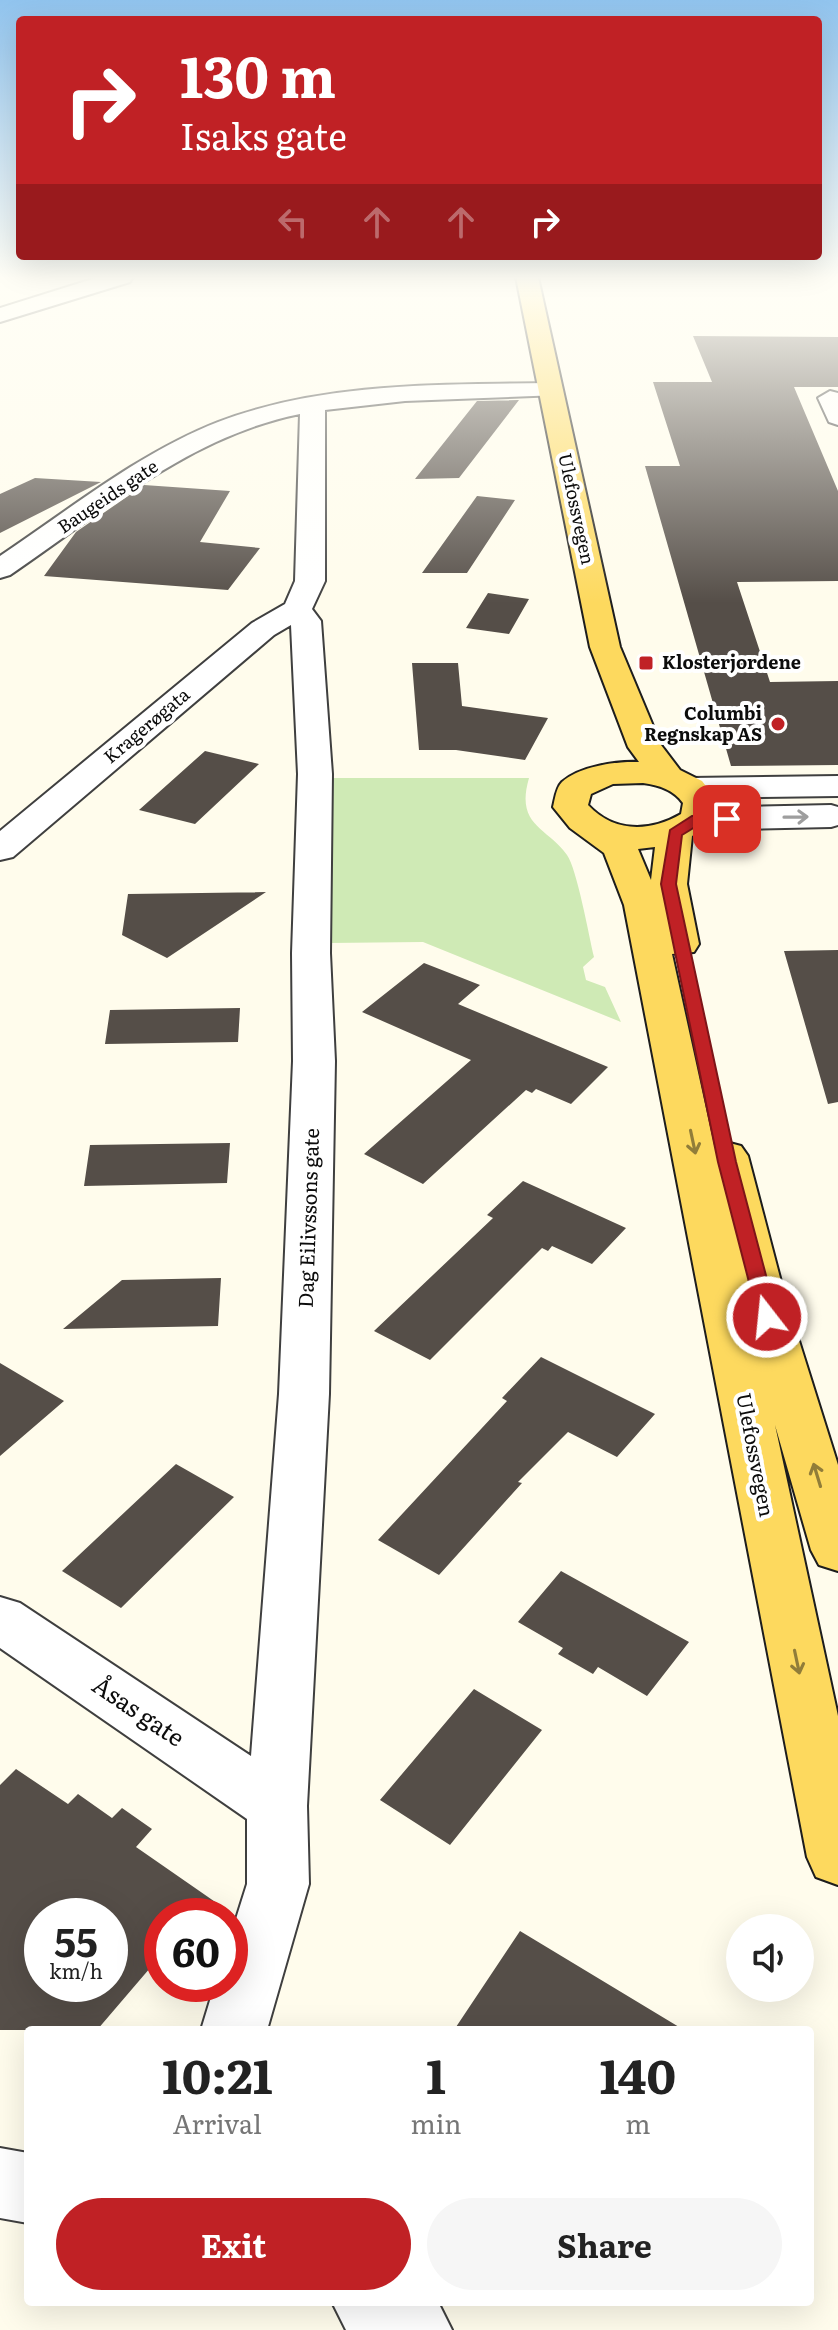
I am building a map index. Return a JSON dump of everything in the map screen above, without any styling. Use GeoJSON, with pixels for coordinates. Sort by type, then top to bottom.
{"type":"FeatureCollection","features":[{"type":"Feature","properties":{"kind":"main road","name":"Ulefossvegen"},"geometry":{"type":"LineString","coordinates":[[549,386],[605,647],[645,747],[683,804]]}},
{"type":"Feature","properties":{"kind":"main road","name":"Ulefossvegen"},"geometry":{"type":"LineString","coordinates":[[605,647],[603,752],[575,789],[570,807],[580,820],[620,848],[643,905],[835,1814]]}},
{"type":"Feature","properties":{"kind":"main road"},"geometry":{"type":"LineString","coordinates":[[603,752],[628,772],[683,804]]}},
{"type":"Feature","properties":{"kind":"main road"},"geometry":{"type":"LineString","coordinates":[[599,831],[644,838],[683,804]]}},
{"type":"Feature","properties":{"kind":"main road"},"geometry":{"type":"LineString","coordinates":[[683,804],[669,865],[672,905],[730,1175],[781,1366],[838,1550]]}},
{"type":"Feature","properties":{"kind":"street","name":"Baugeids gate"},"geometry":{"type":"LineString","coordinates":[[0,569],[163,460],[242,423],[313,406],[377,397],[550,390]]}},
{"type":"Feature","properties":{"kind":"street"},"geometry":{"type":"LineString","coordinates":[[297,609],[310,581],[313,406]]}},
{"type":"Feature","properties":{"kind":"street","name":"Kragerøgata"},"geometry":{"type":"LineString","coordinates":[[8,833],[263,629],[297,609]]}},
{"type":"Feature","properties":{"kind":"street","name":"Dag Eilivssons gate"},"geometry":{"type":"LineString","coordinates":[[235,2026],[278,1884],[277,1806],[304,1394],[314,1061],[313,693],[306,621],[297,609]]}},
{"type":"Feature","properties":{"kind":"street"},"geometry":{"type":"LineString","coordinates":[[683,804],[838,786]]}},
{"type":"Feature","properties":{"kind":"street"},"geometry":{"type":"LineString","coordinates":[[683,804],[838,816]]}},
{"type":"Feature","properties":{"kind":"street","name":"Åsas gate"},"geometry":{"type":"LineString","coordinates":[[0,1619],[277,1806]]}},
{"type":"Feature","properties":{"kind":"street"},"geometry":{"type":"LineString","coordinates":[[0,2183],[24,2187]]}},
{"type":"Feature","properties":{"kind":"street"},"geometry":{"type":"LineString","coordinates":[[375,2306],[415,2330]]}},
{"type":"Feature","properties":{"kind":"green space"},"geometry":{"type":"Polygon","coordinates":[[[327,778],[529,778],[526,806],[530,816],[567,855],[575,874],[594,957],[583,967],[586,980],[605,987],[621,1022],[423,942],[329,943],[327,778]]]}},
{"type":"Feature","properties":{"kind":"building"},"geometry":{"type":"Polygon","coordinates":[[[654,386],[838,386],[794,387],[838,491],[838,581],[737,582],[770,682],[838,681],[838,765],[731,766],[645,466],[680,466],[654,386]]]}},
{"type":"Feature","properties":{"kind":"building"},"geometry":{"type":"Polygon","coordinates":[[[519,400],[459,478],[415,479],[477,401],[519,400]]]}},
{"type":"Feature","properties":{"kind":"building"},"geometry":{"type":"Polygon","coordinates":[[[35,478],[101,482],[0,533],[0,494],[35,478]]]}},
{"type":"Feature","properties":{"kind":"building"},"geometry":{"type":"Polygon","coordinates":[[[144,485],[230,491],[200,542],[260,548],[228,590],[44,576],[76,532],[144,485]]]}},
{"type":"Feature","properties":{"kind":"building"},"geometry":{"type":"Polygon","coordinates":[[[477,496],[515,500],[467,573],[422,573],[477,496]]]}},
{"type":"Feature","properties":{"kind":"building"},"geometry":{"type":"Polygon","coordinates":[[[488,593],[529,599],[509,634],[466,628],[488,593]]]}},
{"type":"Feature","properties":{"kind":"building"},"geometry":{"type":"Polygon","coordinates":[[[412,663],[458,663],[462,706],[548,718],[525,760],[456,750],[419,750],[412,663]]]}},
{"type":"Feature","properties":{"kind":"building"},"geometry":{"type":"Polygon","coordinates":[[[205,751],[259,764],[195,824],[139,810],[205,751]]]}},
{"type":"Feature","properties":{"kind":"building"},"geometry":{"type":"Polygon","coordinates":[[[266,892],[167,958],[122,935],[128,894],[266,892]]]}},
{"type":"Feature","properties":{"kind":"building"},"geometry":{"type":"Polygon","coordinates":[[[838,950],[838,1102],[828,1104],[784,951],[838,950]]]}},
{"type":"Feature","properties":{"kind":"building"},"geometry":{"type":"Polygon","coordinates":[[[424,963],[480,985],[458,1004],[608,1067],[571,1104],[536,1089],[532,1093],[526,1090],[423,1184],[364,1154],[471,1060],[362,1012],[424,963]]]}},
{"type":"Feature","properties":{"kind":"building"},"geometry":{"type":"Polygon","coordinates":[[[240,1008],[238,1042],[105,1044],[110,1010],[240,1008]]]}},
{"type":"Feature","properties":{"kind":"building"},"geometry":{"type":"Polygon","coordinates":[[[230,1143],[227,1183],[84,1186],[90,1145],[230,1143]]]}},
{"type":"Feature","properties":{"kind":"building"},"geometry":{"type":"Polygon","coordinates":[[[523,1181],[626,1228],[592,1264],[552,1246],[548,1251],[542,1248],[430,1360],[374,1331],[493,1218],[487,1215],[523,1181]]]}},
{"type":"Feature","properties":{"kind":"building"},"geometry":{"type":"Polygon","coordinates":[[[221,1278],[218,1326],[63,1329],[122,1280],[221,1278]]]}},
{"type":"Feature","properties":{"kind":"building"},"geometry":{"type":"Polygon","coordinates":[[[541,1357],[655,1414],[617,1457],[568,1432],[518,1482],[522,1483],[439,1575],[378,1540],[507,1401],[502,1398],[541,1357]]]}},
{"type":"Feature","properties":{"kind":"building"},"geometry":{"type":"Polygon","coordinates":[[[0,1363],[64,1401],[0,1456],[0,1363]]]}},
{"type":"Feature","properties":{"kind":"building"},"geometry":{"type":"Polygon","coordinates":[[[176,1464],[234,1497],[121,1608],[62,1571],[176,1464]]]}},
{"type":"Feature","properties":{"kind":"building"},"geometry":{"type":"Polygon","coordinates":[[[561,1571],[689,1642],[647,1696],[598,1667],[593,1674],[558,1654],[563,1648],[518,1622],[561,1571]]]}},
{"type":"Feature","properties":{"kind":"building"},"geometry":{"type":"Polygon","coordinates":[[[474,1689],[542,1730],[450,1845],[380,1800],[474,1689]]]}},
{"type":"Feature","properties":{"kind":"building"},"geometry":{"type":"Polygon","coordinates":[[[16,1769],[68,1804],[78,1794],[112,1818],[122,1808],[152,1829],[136,1847],[210,1898],[144,1898],[144,1975],[128,1994],[128,1898],[24,1898],[24,2002],[121,2002],[100,2026],[24,2026],[24,2030],[0,2030],[0,1785],[16,1769]]]}},
{"type":"Feature","properties":{"kind":"building"},"geometry":{"type":"Polygon","coordinates":[[[520,1931],[677,2026],[457,2026],[520,1931]]]}},
{"type":"Feature","properties":{"kind":"place","name":"Klosterjordene"},"geometry":{"type":"Point","coordinates":[646,663]}},
{"type":"Feature","properties":{"kind":"place","name":"Columbi Regnskap AS"},"geometry":{"type":"Point","coordinates":[778,724]}},
{"type":"Feature","properties":{"kind":"route"},"geometry":{"type":"LineString","coordinates":[[727,819],[697,819],[675,833],[669,884],[727,1162],[767,1317]]}}]}
